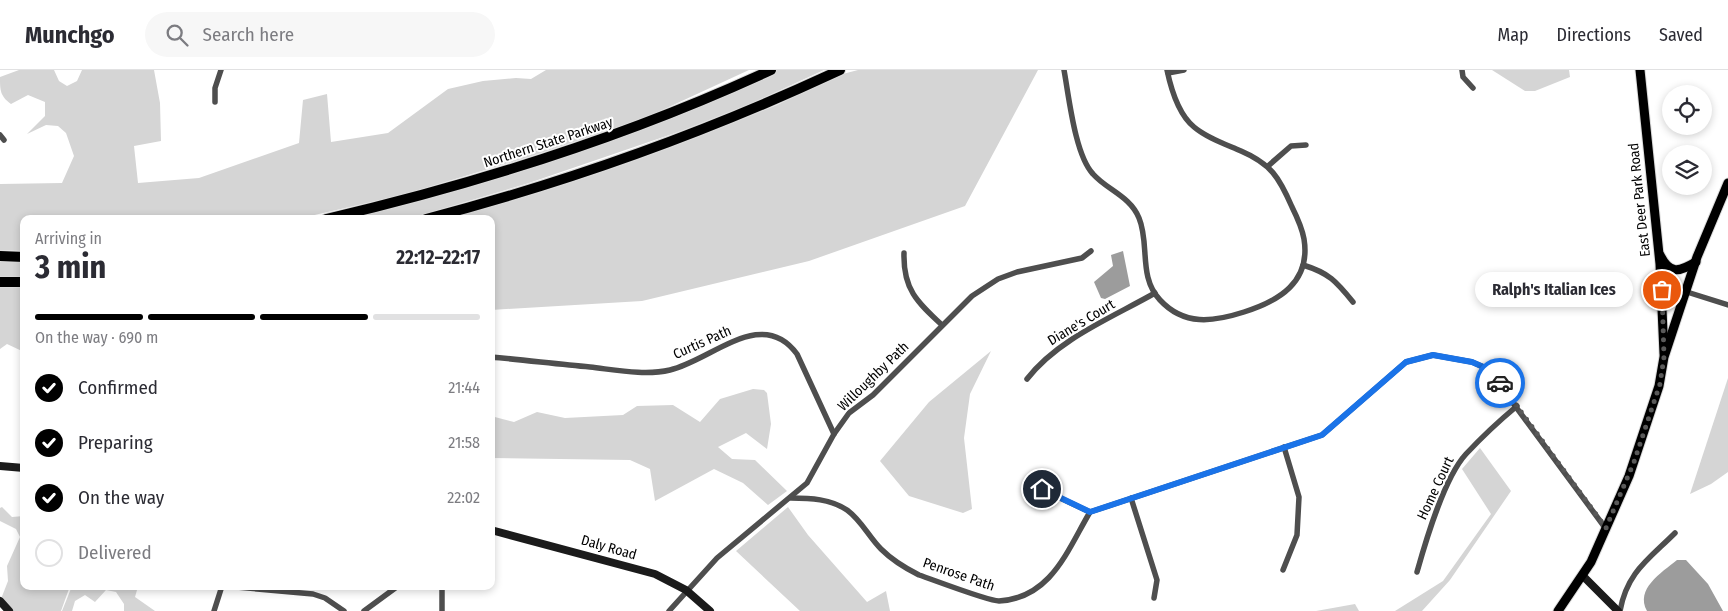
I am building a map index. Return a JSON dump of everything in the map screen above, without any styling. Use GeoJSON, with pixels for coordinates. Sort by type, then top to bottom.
{"type":"FeatureCollection","features":[{"type":"Feature","properties":{"kind":"highway","name":"Northern State Parkway"},"geometry":{"type":"LineString","coordinates":[[342,215],[437,191],[567,152],[679,111],[771,70]]}},
{"type":"Feature","properties":{"kind":"highway"},"geometry":{"type":"LineString","coordinates":[[440,215],[521,191],[632,154],[726,119],[840,70]]}},
{"type":"Feature","properties":{"kind":"highway"},"geometry":{"type":"LineString","coordinates":[[0,256],[20,257]]}},
{"type":"Feature","properties":{"kind":"highway"},"geometry":{"type":"LineString","coordinates":[[0,282],[20,282]]}},
{"type":"Feature","properties":{"kind":"main road","name":"East Deer Park Road"},"geometry":{"type":"LineString","coordinates":[[1640,70],[1659,251],[1664,357]]}},
{"type":"Feature","properties":{"kind":"main road"},"geometry":{"type":"LineString","coordinates":[[1558,611],[1583,576],[1631,469],[1656,395],[1664,357],[1696,262],[1728,183]]}},
{"type":"Feature","properties":{"kind":"main road"},"geometry":{"type":"LineString","coordinates":[[1659,251],[1663,260],[1675,270],[1680,270],[1696,262]]}},
{"type":"Feature","properties":{"kind":"street"},"geometry":{"type":"LineString","coordinates":[[215,102],[215,88],[222,70]]}},
{"type":"Feature","properties":{"kind":"street"},"geometry":{"type":"LineString","coordinates":[[1064,70],[1082,158],[1094,176],[1124,198],[1138,215],[1143,233],[1147,273],[1155,293],[1171,309],[1190,319],[1210,321],[1264,306],[1284,294],[1291,286],[1303,264],[1304,246],[1300,226],[1282,183],[1268,166],[1193,127],[1184,116],[1170,86],[1167,72],[1184,70]]}},
{"type":"Feature","properties":{"kind":"street"},"geometry":{"type":"LineString","coordinates":[[1462,70],[1463,77],[1474,88]]}},
{"type":"Feature","properties":{"kind":"street"},"geometry":{"type":"LineString","coordinates":[[1268,166],[1291,146],[1306,145]]}},
{"type":"Feature","properties":{"kind":"street","name":"Willoughby Path"},"geometry":{"type":"LineString","coordinates":[[669,611],[717,558],[807,483],[834,434],[849,413],[873,394],[972,296],[998,279],[1017,272],[1082,258],[1091,251]]}},
{"type":"Feature","properties":{"kind":"street"},"geometry":{"type":"LineString","coordinates":[[904,253],[903,266],[908,286],[915,298],[942,324]]}},
{"type":"Feature","properties":{"kind":"street"},"geometry":{"type":"LineString","coordinates":[[1303,264],[1326,272],[1339,283],[1353,302]]}},
{"type":"Feature","properties":{"kind":"street"},"geometry":{"type":"LineString","coordinates":[[1687,292],[1728,305]]}},
{"type":"Feature","properties":{"kind":"street","name":"Diane's Court"},"geometry":{"type":"LineString","coordinates":[[1027,379],[1038,364],[1059,349],[1155,293]]}},
{"type":"Feature","properties":{"kind":"street","name":"Curtis Path"},"geometry":{"type":"LineString","coordinates":[[495,357],[624,371],[655,372],[684,365],[745,337],[758,333],[771,335],[790,345],[797,354],[834,434]]}},
{"type":"Feature","properties":{"kind":"street"},"geometry":{"type":"LineString","coordinates":[[1042,489],[1090,512],[1322,435],[1406,362],[1433,355],[1472,362],[1488,369],[1606,528]]}},
{"type":"Feature","properties":{"kind":"street","name":"Home Court"},"geometry":{"type":"LineString","coordinates":[[1417,572],[1433,518],[1459,464],[1465,455],[1516,406]]}},
{"type":"Feature","properties":{"kind":"street"},"geometry":{"type":"LineString","coordinates":[[1283,570],[1297,535],[1299,497],[1284,447]]}},
{"type":"Feature","properties":{"kind":"street"},"geometry":{"type":"LineString","coordinates":[[0,466],[20,468]]}},
{"type":"Feature","properties":{"kind":"street","name":"Penrose Path"},"geometry":{"type":"LineString","coordinates":[[791,498],[812,498],[839,505],[854,516],[880,548],[908,569],[998,601],[1029,593],[1040,588],[1051,578],[1090,512]]}},
{"type":"Feature","properties":{"kind":"street"},"geometry":{"type":"LineString","coordinates":[[1131,498],[1157,580],[1154,598]]}},
{"type":"Feature","properties":{"kind":"street","name":"Daly Road"},"geometry":{"type":"LineString","coordinates":[[495,531],[655,574],[686,590],[710,611]]}},
{"type":"Feature","properties":{"kind":"street"},"geometry":{"type":"LineString","coordinates":[[1619,611],[1622,597],[1634,573],[1676,533]]}},
{"type":"Feature","properties":{"kind":"street"},"geometry":{"type":"LineString","coordinates":[[1583,576],[1619,611]]}},
{"type":"Feature","properties":{"kind":"street"},"geometry":{"type":"LineString","coordinates":[[214,611],[222,590]]}},
{"type":"Feature","properties":{"kind":"street"},"geometry":{"type":"LineString","coordinates":[[268,590],[313,594],[325,598],[344,611]]}},
{"type":"Feature","properties":{"kind":"street"},"geometry":{"type":"LineString","coordinates":[[364,611],[393,590]]}},
{"type":"Feature","properties":{"kind":"street"},"geometry":{"type":"LineString","coordinates":[[442,590],[442,611]]}},
{"type":"Feature","properties":{"kind":"street"},"geometry":{"type":"LineString","coordinates":[[0,601],[9,611]]}},
{"type":"Feature","properties":{"kind":"shaded area"},"geometry":{"type":"Polygon","coordinates":[[[19,70],[54,70],[59,81],[67,86],[77,81],[82,70],[154,70],[160,103],[161,141],[134,146],[138,183],[199,178],[299,143],[303,100],[327,94],[331,142],[388,133],[448,89],[483,81],[516,78],[531,79],[546,70],[749,70],[645,118],[532,156],[402,195],[314,215],[20,215],[20,251],[0,250],[0,184],[62,183],[74,156],[66,133],[58,126],[46,125],[27,134],[45,116],[45,102],[28,95],[11,104],[3,95],[0,77],[19,70]]]}},
{"type":"Feature","properties":{"kind":"shaded area"},"geometry":{"type":"Polygon","coordinates":[[[776,70],[824,70],[750,104],[681,131],[529,183],[421,215],[349,215],[377,208],[709,100],[776,70]]]}},
{"type":"Feature","properties":{"kind":"shaded area"},"geometry":{"type":"Polygon","coordinates":[[[858,70],[1038,70],[965,206],[809,261],[642,301],[495,310],[495,215],[458,215],[699,136],[777,105],[839,75],[858,70]]]}},
{"type":"Feature","properties":{"kind":"shaded area"},"geometry":{"type":"Polygon","coordinates":[[[1492,70],[1569,70],[1570,77],[1535,91],[1525,91],[1492,70]]]}},
{"type":"Feature","properties":{"kind":"shaded area"},"geometry":{"type":"Polygon","coordinates":[[[1123,251],[1130,286],[1105,299],[1101,298],[1094,282],[1113,266],[1111,255],[1123,251]]]}},
{"type":"Feature","properties":{"kind":"shaded area"},"geometry":{"type":"Polygon","coordinates":[[[0,258],[20,259],[20,279],[0,279],[0,258]]]}},
{"type":"Feature","properties":{"kind":"shaded area"},"geometry":{"type":"Polygon","coordinates":[[[0,286],[20,286],[20,350],[7,344],[0,349],[0,286]]]}},
{"type":"Feature","properties":{"kind":"shaded area"},"geometry":{"type":"Polygon","coordinates":[[[991,351],[970,394],[964,438],[972,509],[963,513],[909,496],[880,461],[929,402],[991,351]]]}},
{"type":"Feature","properties":{"kind":"shaded area"},"geometry":{"type":"Polygon","coordinates":[[[1728,378],[1728,472],[1711,484],[1690,494],[1728,378]]]}},
{"type":"Feature","properties":{"kind":"shaded area"},"geometry":{"type":"Polygon","coordinates":[[[753,389],[764,390],[767,393],[771,424],[767,449],[746,433],[718,447],[732,459],[755,460],[787,491],[768,505],[743,483],[714,469],[655,501],[650,469],[630,460],[495,458],[495,417],[514,422],[537,412],[565,418],[623,415],[637,406],[673,405],[700,422],[720,399],[753,389]]]}},
{"type":"Feature","properties":{"kind":"shaded area"},"geometry":{"type":"Polygon","coordinates":[[[1480,448],[1511,491],[1450,580],[1422,611],[1395,611],[1443,581],[1491,514],[1462,469],[1480,448]]]}},
{"type":"Feature","properties":{"kind":"shaded area"},"geometry":{"type":"Polygon","coordinates":[[[2,507],[12,517],[20,516],[20,537],[16,529],[0,521],[0,508],[2,507]]]}},
{"type":"Feature","properties":{"kind":"shaded area"},"geometry":{"type":"Polygon","coordinates":[[[788,507],[808,535],[867,602],[886,591],[890,611],[800,611],[736,551],[788,507]]]}},
{"type":"Feature","properties":{"kind":"shaded area"},"geometry":{"type":"Polygon","coordinates":[[[20,537],[20,590],[69,590],[61,611],[11,611],[1,599],[8,581],[7,566],[20,537]]]}},
{"type":"Feature","properties":{"kind":"shaded area"},"geometry":{"type":"Polygon","coordinates":[[[1677,560],[1686,560],[1708,584],[1723,611],[1647,611],[1644,596],[1647,589],[1657,576],[1677,560]]]}},
{"type":"Feature","properties":{"kind":"shaded area"},"geometry":{"type":"Polygon","coordinates":[[[70,590],[106,590],[95,602],[85,595],[75,601],[72,611],[62,611],[70,590]]]}},
{"type":"Feature","properties":{"kind":"shaded area"},"geometry":{"type":"Polygon","coordinates":[[[106,590],[137,590],[135,597],[155,611],[124,611],[124,604],[116,592],[106,590]]]}},
{"type":"Feature","properties":{"kind":"shaded area"},"geometry":{"type":"Polygon","coordinates":[[[1355,604],[1359,611],[1316,611],[1355,604]]]}},
{"type":"Feature","properties":{"kind":"way so far"},"geometry":{"type":"LineString","coordinates":[[1500,383],[1606,528],[1629,476],[1660,384],[1664,357],[1662,290]]}},
{"type":"Feature","properties":{"kind":"place","name":"Ralph's Italian Ices"},"geometry":{"type":"Point","coordinates":[1662,290]}},
{"type":"Feature","properties":{"kind":"route"},"geometry":{"type":"LineString","coordinates":[[1042,489],[1090,512],[1322,435],[1406,362],[1433,355],[1472,362],[1488,369],[1500,383]]}}]}
